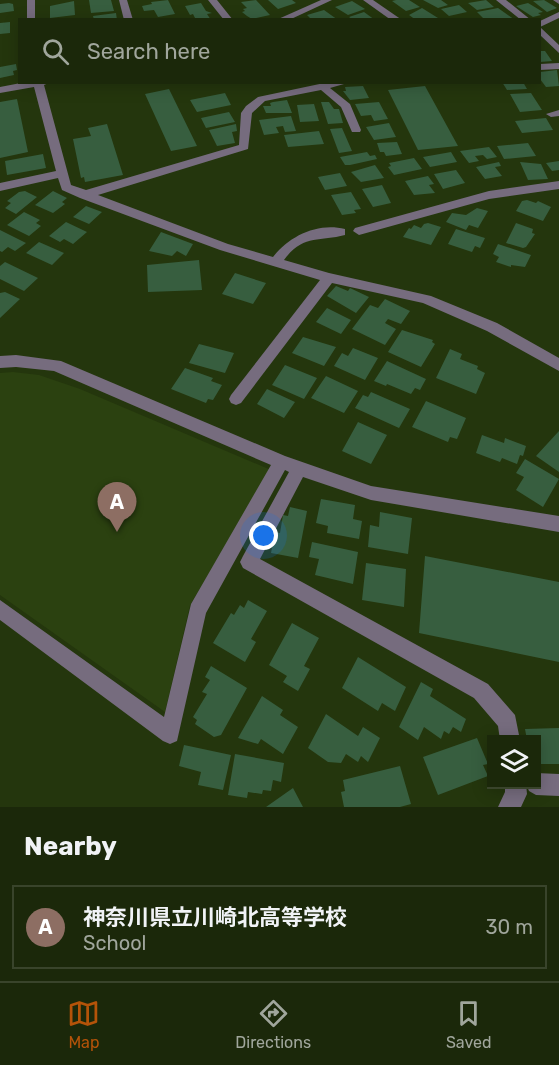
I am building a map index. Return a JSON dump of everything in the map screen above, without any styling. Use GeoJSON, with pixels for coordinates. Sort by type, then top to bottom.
{"type":"FeatureCollection","features":[{"type":"Feature","properties":{"kind":"street"},"geometry":{"type":"LineString","coordinates":[[31,0],[31,18]]}},
{"type":"Feature","properties":{"kind":"street"},"geometry":{"type":"LineString","coordinates":[[123,0],[128,18]]}},
{"type":"Feature","properties":{"kind":"street"},"geometry":{"type":"LineString","coordinates":[[212,0],[227,18]]}},
{"type":"Feature","properties":{"kind":"street"},"geometry":{"type":"LineString","coordinates":[[284,18],[313,3],[328,0]]}},
{"type":"Feature","properties":{"kind":"street"},"geometry":{"type":"LineString","coordinates":[[367,0],[395,18]]}},
{"type":"Feature","properties":{"kind":"street"},"geometry":{"type":"LineString","coordinates":[[500,0],[524,18]]}},
{"type":"Feature","properties":{"kind":"street"},"geometry":{"type":"LineString","coordinates":[[541,24],[559,15]]}},
{"type":"Feature","properties":{"kind":"street"},"geometry":{"type":"LineString","coordinates":[[541,31],[559,50]]}},
{"type":"Feature","properties":{"kind":"street"},"geometry":{"type":"LineString","coordinates":[[541,67],[559,66]]}},
{"type":"Feature","properties":{"kind":"street"},"geometry":{"type":"LineString","coordinates":[[0,90],[35,84]]}},
{"type":"Feature","properties":{"kind":"street"},"geometry":{"type":"LineString","coordinates":[[41,84],[66,187],[224,247],[329,278],[426,299],[492,327],[559,365]]}},
{"type":"Feature","properties":{"kind":"street"},"geometry":{"type":"LineString","coordinates":[[84,195],[244,147],[245,112],[250,105],[262,99],[339,84]]}},
{"type":"Feature","properties":{"kind":"street"},"geometry":{"type":"LineString","coordinates":[[324,88],[346,106],[356,130]]}},
{"type":"Feature","properties":{"kind":"street"},"geometry":{"type":"LineString","coordinates":[[0,187],[63,173]]}},
{"type":"Feature","properties":{"kind":"street"},"geometry":{"type":"LineString","coordinates":[[358,231],[489,195],[559,185]]}},
{"type":"Feature","properties":{"kind":"street"},"geometry":{"type":"LineString","coordinates":[[276,262],[285,249],[311,233],[341,232]]}},
{"type":"Feature","properties":{"kind":"street"},"geometry":{"type":"LineString","coordinates":[[236,399],[329,278]]}},
{"type":"Feature","properties":{"kind":"street"},"geometry":{"type":"LineString","coordinates":[[0,362],[16,361],[57,365],[281,462],[371,493],[559,524]]}},
{"type":"Feature","properties":{"kind":"street"},"geometry":{"type":"LineString","coordinates":[[0,609],[170,734],[196,610],[281,462]]}},
{"type":"Feature","properties":{"kind":"street"},"geometry":{"type":"LineString","coordinates":[[299,468],[249,562],[481,691],[508,722],[509,735]]}},
{"type":"Feature","properties":{"kind":"street"},"geometry":{"type":"LineString","coordinates":[[541,784],[559,785]]}},
{"type":"Feature","properties":{"kind":"street"},"geometry":{"type":"LineString","coordinates":[[509,807],[516,794],[516,789]]}},
{"type":"Feature","properties":{"kind":"shaded area"},"geometry":{"type":"Polygon","coordinates":[[[0,373],[39,375],[80,389],[271,470],[190,605],[165,712],[0,595],[0,373]]]}},
{"type":"Feature","properties":{"kind":"building"},"geometry":{"type":"Polygon","coordinates":[[[89,0],[111,0],[114,11],[91,13],[89,0]]]}},
{"type":"Feature","properties":{"kind":"building"},"geometry":{"type":"Polygon","coordinates":[[[168,0],[175,14],[158,17],[154,10],[144,11],[142,6],[152,4],[151,2],[168,0]]]}},
{"type":"Feature","properties":{"kind":"building"},"geometry":{"type":"Polygon","coordinates":[[[256,0],[270,15],[251,18],[242,12],[247,8],[241,2],[256,0]]]}},
{"type":"Feature","properties":{"kind":"building"},"geometry":{"type":"Polygon","coordinates":[[[268,0],[292,0],[296,3],[278,9],[268,0]]]}},
{"type":"Feature","properties":{"kind":"building"},"geometry":{"type":"Polygon","coordinates":[[[409,0],[420,7],[406,11],[392,1],[409,0]]]}},
{"type":"Feature","properties":{"kind":"building"},"geometry":{"type":"Polygon","coordinates":[[[423,0],[441,0],[448,5],[438,8],[423,0]]]}},
{"type":"Feature","properties":{"kind":"building"},"geometry":{"type":"Polygon","coordinates":[[[486,0],[494,7],[477,10],[468,3],[486,0]]]}},
{"type":"Feature","properties":{"kind":"building"},"geometry":{"type":"Polygon","coordinates":[[[544,0],[557,8],[547,12],[533,1],[544,0]]]}},
{"type":"Feature","properties":{"kind":"building"},"geometry":{"type":"Polygon","coordinates":[[[74,1],[75,15],[50,18],[50,6],[74,1]]]}},
{"type":"Feature","properties":{"kind":"building"},"geometry":{"type":"Polygon","coordinates":[[[352,1],[365,9],[348,15],[335,7],[352,1]]]}},
{"type":"Feature","properties":{"kind":"building"},"geometry":{"type":"Polygon","coordinates":[[[201,3],[206,11],[212,13],[207,14],[210,18],[195,18],[193,14],[190,15],[185,6],[201,3]]]}},
{"type":"Feature","properties":{"kind":"building"},"geometry":{"type":"Polygon","coordinates":[[[528,3],[543,12],[538,13],[541,15],[533,17],[516,6],[528,3]]]}},
{"type":"Feature","properties":{"kind":"building"},"geometry":{"type":"Polygon","coordinates":[[[0,4],[13,4],[14,11],[0,13],[0,4]]]}},
{"type":"Feature","properties":{"kind":"building"},"geometry":{"type":"Polygon","coordinates":[[[459,5],[467,12],[449,16],[441,9],[459,5]]]}},
{"type":"Feature","properties":{"kind":"building"},"geometry":{"type":"Polygon","coordinates":[[[422,8],[438,18],[413,18],[409,15],[422,8]]]}},
{"type":"Feature","properties":{"kind":"building"},"geometry":{"type":"Polygon","coordinates":[[[498,8],[512,18],[483,18],[477,12],[498,8]]]}},
{"type":"Feature","properties":{"kind":"building"},"geometry":{"type":"Polygon","coordinates":[[[324,10],[335,18],[310,18],[307,15],[324,10]]]}},
{"type":"Feature","properties":{"kind":"building"},"geometry":{"type":"Polygon","coordinates":[[[364,12],[372,18],[350,18],[364,12]]]}},
{"type":"Feature","properties":{"kind":"building"},"geometry":{"type":"Polygon","coordinates":[[[116,13],[117,18],[94,18],[93,16],[116,13]]]}},
{"type":"Feature","properties":{"kind":"building"},"geometry":{"type":"Polygon","coordinates":[[[10,22],[10,33],[0,34],[0,23],[10,22]]]}},
{"type":"Feature","properties":{"kind":"building"},"geometry":{"type":"Polygon","coordinates":[[[541,51],[545,51],[552,61],[541,62],[541,51]]]}},
{"type":"Feature","properties":{"kind":"building"},"geometry":{"type":"Polygon","coordinates":[[[16,64],[17,70],[13,71],[14,75],[0,78],[0,67],[16,64]]]}},
{"type":"Feature","properties":{"kind":"building"},"geometry":{"type":"Polygon","coordinates":[[[557,70],[559,86],[546,87],[541,80],[541,72],[557,70]]]}},
{"type":"Feature","properties":{"kind":"building"},"geometry":{"type":"Polygon","coordinates":[[[503,84],[524,84],[527,89],[507,90],[503,84]]]}},
{"type":"Feature","properties":{"kind":"building"},"geometry":{"type":"Polygon","coordinates":[[[363,86],[369,98],[350,100],[343,91],[346,91],[345,87],[363,86]]]}},
{"type":"Feature","properties":{"kind":"building"},"geometry":{"type":"Polygon","coordinates":[[[425,86],[458,146],[418,150],[388,90],[425,86]]]}},
{"type":"Feature","properties":{"kind":"building"},"geometry":{"type":"Polygon","coordinates":[[[169,89],[197,146],[171,151],[145,94],[169,89]]]}},
{"type":"Feature","properties":{"kind":"building"},"geometry":{"type":"Polygon","coordinates":[[[225,93],[231,105],[197,112],[190,100],[225,93]]]}},
{"type":"Feature","properties":{"kind":"building"},"geometry":{"type":"Polygon","coordinates":[[[531,93],[542,110],[520,112],[510,94],[531,93]]]}},
{"type":"Feature","properties":{"kind":"building"},"geometry":{"type":"Polygon","coordinates":[[[17,99],[28,152],[0,158],[0,102],[17,99]]]}},
{"type":"Feature","properties":{"kind":"building"},"geometry":{"type":"Polygon","coordinates":[[[287,100],[292,113],[266,113],[263,106],[271,106],[270,103],[287,100]]]}},
{"type":"Feature","properties":{"kind":"building"},"geometry":{"type":"Polygon","coordinates":[[[321,102],[329,102],[334,109],[339,109],[343,123],[328,124],[321,102]]]}},
{"type":"Feature","properties":{"kind":"building"},"geometry":{"type":"Polygon","coordinates":[[[379,102],[388,119],[374,121],[371,115],[361,116],[355,104],[379,102]]]}},
{"type":"Feature","properties":{"kind":"building"},"geometry":{"type":"Polygon","coordinates":[[[314,104],[319,121],[300,122],[297,105],[314,104]]]}},
{"type":"Feature","properties":{"kind":"building"},"geometry":{"type":"Polygon","coordinates":[[[229,112],[235,122],[206,128],[201,118],[229,112]]]}},
{"type":"Feature","properties":{"kind":"building"},"geometry":{"type":"Polygon","coordinates":[[[291,116],[296,131],[285,132],[283,126],[276,127],[279,133],[264,135],[259,120],[291,116]]]}},
{"type":"Feature","properties":{"kind":"building"},"geometry":{"type":"Polygon","coordinates":[[[546,118],[553,130],[522,133],[515,121],[546,118]]]}},
{"type":"Feature","properties":{"kind":"building"},"geometry":{"type":"Polygon","coordinates":[[[389,123],[396,137],[374,140],[366,127],[389,123]]]}},
{"type":"Feature","properties":{"kind":"building"},"geometry":{"type":"Polygon","coordinates":[[[107,124],[123,175],[85,182],[84,177],[81,178],[73,139],[91,136],[88,128],[107,124]]]}},
{"type":"Feature","properties":{"kind":"building"},"geometry":{"type":"Polygon","coordinates":[[[236,124],[237,131],[232,132],[235,143],[217,146],[209,130],[236,124]]]}},
{"type":"Feature","properties":{"kind":"building"},"geometry":{"type":"Polygon","coordinates":[[[342,128],[352,151],[339,153],[330,129],[342,128]]]}},
{"type":"Feature","properties":{"kind":"building"},"geometry":{"type":"Polygon","coordinates":[[[319,131],[324,144],[288,147],[284,135],[319,131]]]}},
{"type":"Feature","properties":{"kind":"building"},"geometry":{"type":"Polygon","coordinates":[[[397,142],[402,154],[386,156],[384,152],[380,152],[377,143],[397,142]]]}},
{"type":"Feature","properties":{"kind":"building"},"geometry":{"type":"Polygon","coordinates":[[[528,143],[536,156],[504,159],[497,146],[528,143]]]}},
{"type":"Feature","properties":{"kind":"building"},"geometry":{"type":"Polygon","coordinates":[[[489,147],[497,157],[487,159],[483,155],[475,156],[479,161],[469,163],[460,151],[489,147]]]}},
{"type":"Feature","properties":{"kind":"building"},"geometry":{"type":"Polygon","coordinates":[[[367,152],[370,156],[375,155],[377,159],[345,165],[340,157],[367,152]]]}},
{"type":"Feature","properties":{"kind":"building"},"geometry":{"type":"Polygon","coordinates":[[[451,152],[457,162],[430,167],[423,157],[451,152]]]}},
{"type":"Feature","properties":{"kind":"building"},"geometry":{"type":"Polygon","coordinates":[[[43,154],[46,168],[7,175],[5,161],[43,154]]]}},
{"type":"Feature","properties":{"kind":"building"},"geometry":{"type":"Polygon","coordinates":[[[414,158],[422,169],[394,175],[388,167],[391,166],[389,163],[414,158]]]}},
{"type":"Feature","properties":{"kind":"building"},"geometry":{"type":"Polygon","coordinates":[[[559,161],[559,170],[552,171],[546,163],[559,161]]]}},
{"type":"Feature","properties":{"kind":"building"},"geometry":{"type":"Polygon","coordinates":[[[499,162],[501,166],[495,167],[502,176],[485,179],[476,167],[499,162]]]}},
{"type":"Feature","properties":{"kind":"building"},"geometry":{"type":"Polygon","coordinates":[[[520,162],[541,164],[548,179],[528,180],[520,162]]]}},
{"type":"Feature","properties":{"kind":"building"},"geometry":{"type":"Polygon","coordinates":[[[375,165],[384,178],[361,182],[351,172],[375,165]]]}},
{"type":"Feature","properties":{"kind":"building"},"geometry":{"type":"Polygon","coordinates":[[[456,170],[465,183],[443,189],[434,174],[456,170]]]}},
{"type":"Feature","properties":{"kind":"building"},"geometry":{"type":"Polygon","coordinates":[[[340,173],[347,186],[325,190],[318,177],[340,173]]]}},
{"type":"Feature","properties":{"kind":"building"},"geometry":{"type":"Polygon","coordinates":[[[428,176],[434,184],[429,185],[435,193],[414,195],[405,181],[428,176]]]}},
{"type":"Feature","properties":{"kind":"building"},"geometry":{"type":"Polygon","coordinates":[[[382,185],[391,203],[373,207],[362,189],[382,185]]]}},
{"type":"Feature","properties":{"kind":"building"},"geometry":{"type":"Polygon","coordinates":[[[25,191],[37,197],[16,214],[5,208],[11,203],[7,201],[19,192],[25,191]]]}},
{"type":"Feature","properties":{"kind":"building"},"geometry":{"type":"Polygon","coordinates":[[[53,191],[67,198],[62,202],[65,204],[53,213],[35,205],[53,191]]]}},
{"type":"Feature","properties":{"kind":"building"},"geometry":{"type":"Polygon","coordinates":[[[351,192],[361,209],[354,210],[356,213],[342,215],[331,195],[351,192]]]}},
{"type":"Feature","properties":{"kind":"building"},"geometry":{"type":"Polygon","coordinates":[[[522,201],[536,203],[538,201],[551,207],[543,221],[516,211],[522,201]]]}},
{"type":"Feature","properties":{"kind":"building"},"geometry":{"type":"Polygon","coordinates":[[[86,206],[102,212],[89,224],[73,217],[86,206]]]}},
{"type":"Feature","properties":{"kind":"building"},"geometry":{"type":"Polygon","coordinates":[[[477,208],[488,211],[478,228],[469,225],[466,230],[446,222],[452,213],[466,215],[477,208]]]}},
{"type":"Feature","properties":{"kind":"building"},"geometry":{"type":"Polygon","coordinates":[[[24,212],[40,220],[36,223],[41,226],[29,236],[7,225],[24,212]]]}},
{"type":"Feature","properties":{"kind":"building"},"geometry":{"type":"Polygon","coordinates":[[[66,222],[87,232],[73,244],[64,239],[60,242],[49,236],[66,222]]]}},
{"type":"Feature","properties":{"kind":"building"},"geometry":{"type":"Polygon","coordinates":[[[428,223],[441,227],[431,245],[403,237],[414,225],[421,228],[428,223]]]}},
{"type":"Feature","properties":{"kind":"building"},"geometry":{"type":"Polygon","coordinates":[[[516,223],[533,229],[532,233],[535,234],[526,247],[506,243],[516,223]]]}},
{"type":"Feature","properties":{"kind":"building"},"geometry":{"type":"Polygon","coordinates":[[[456,229],[485,238],[480,248],[475,246],[472,252],[448,244],[456,229]]]}},
{"type":"Feature","properties":{"kind":"building"},"geometry":{"type":"Polygon","coordinates":[[[0,230],[26,243],[15,251],[8,247],[0,251],[0,230]]]}},
{"type":"Feature","properties":{"kind":"building"},"geometry":{"type":"Polygon","coordinates":[[[161,232],[193,244],[186,256],[177,251],[172,256],[149,251],[161,232]]]}},
{"type":"Feature","properties":{"kind":"building"},"geometry":{"type":"Polygon","coordinates":[[[39,242],[64,253],[52,265],[26,253],[39,242]]]}},
{"type":"Feature","properties":{"kind":"building"},"geometry":{"type":"Polygon","coordinates":[[[498,244],[531,255],[525,267],[511,265],[511,267],[496,262],[499,257],[493,254],[498,244]]]}},
{"type":"Feature","properties":{"kind":"building"},"geometry":{"type":"Polygon","coordinates":[[[199,260],[202,290],[148,292],[147,265],[199,260]]]}},
{"type":"Feature","properties":{"kind":"building"},"geometry":{"type":"Polygon","coordinates":[[[5,262],[38,278],[24,291],[0,279],[0,266],[5,262]]]}},
{"type":"Feature","properties":{"kind":"building"},"geometry":{"type":"Polygon","coordinates":[[[235,273],[266,283],[253,304],[222,294],[235,273]]]}},
{"type":"Feature","properties":{"kind":"building"},"geometry":{"type":"Polygon","coordinates":[[[336,286],[348,291],[350,288],[369,297],[356,313],[327,296],[336,286]]]}},
{"type":"Feature","properties":{"kind":"building"},"geometry":{"type":"Polygon","coordinates":[[[5,292],[20,299],[0,318],[0,293],[5,292]]]}},
{"type":"Feature","properties":{"kind":"building"},"geometry":{"type":"Polygon","coordinates":[[[385,299],[410,311],[401,324],[388,319],[385,323],[396,329],[385,345],[352,329],[370,305],[378,308],[385,299]]]}},
{"type":"Feature","properties":{"kind":"building"},"geometry":{"type":"Polygon","coordinates":[[[327,308],[351,320],[341,334],[316,322],[327,308]]]}},
{"type":"Feature","properties":{"kind":"building"},"geometry":{"type":"Polygon","coordinates":[[[402,330],[433,340],[435,344],[421,367],[388,352],[402,330]]]}},
{"type":"Feature","properties":{"kind":"building"},"geometry":{"type":"Polygon","coordinates":[[[303,337],[336,347],[324,366],[292,353],[303,337]]]}},
{"type":"Feature","properties":{"kind":"building"},"geometry":{"type":"Polygon","coordinates":[[[199,344],[234,353],[225,373],[189,363],[199,344]]]}},
{"type":"Feature","properties":{"kind":"building"},"geometry":{"type":"Polygon","coordinates":[[[353,348],[378,358],[365,380],[334,366],[342,353],[348,356],[353,348]]]}},
{"type":"Feature","properties":{"kind":"building"},"geometry":{"type":"Polygon","coordinates":[[[450,349],[462,354],[460,359],[478,366],[477,369],[485,373],[476,394],[436,378],[450,349]]]}},
{"type":"Feature","properties":{"kind":"building"},"geometry":{"type":"Polygon","coordinates":[[[387,361],[426,379],[420,390],[415,388],[411,394],[374,381],[387,361]]]}},
{"type":"Feature","properties":{"kind":"building"},"geometry":{"type":"Polygon","coordinates":[[[285,365],[317,378],[304,399],[272,385],[285,365]]]}},
{"type":"Feature","properties":{"kind":"building"},"geometry":{"type":"Polygon","coordinates":[[[185,368],[213,378],[211,381],[222,385],[213,400],[208,399],[206,403],[171,389],[185,368]]]}},
{"type":"Feature","properties":{"kind":"building"},"geometry":{"type":"Polygon","coordinates":[[[326,376],[358,391],[344,413],[311,398],[326,376]]]}},
{"type":"Feature","properties":{"kind":"building"},"geometry":{"type":"Polygon","coordinates":[[[267,389],[295,402],[284,418],[257,404],[267,389]]]}},
{"type":"Feature","properties":{"kind":"building"},"geometry":{"type":"Polygon","coordinates":[[[371,392],[410,409],[399,428],[355,408],[363,395],[368,397],[371,392]]]}},
{"type":"Feature","properties":{"kind":"building"},"geometry":{"type":"Polygon","coordinates":[[[426,401],[466,418],[457,439],[450,437],[448,442],[412,427],[426,401]]]}},
{"type":"Feature","properties":{"kind":"building"},"geometry":{"type":"Polygon","coordinates":[[[358,422],[387,435],[371,464],[342,451],[358,422]]]}},
{"type":"Feature","properties":{"kind":"building"},"geometry":{"type":"Polygon","coordinates":[[[559,431],[559,472],[536,456],[559,431]]]}},
{"type":"Feature","properties":{"kind":"building"},"geometry":{"type":"Polygon","coordinates":[[[482,435],[504,443],[505,438],[526,446],[523,456],[520,455],[517,464],[502,458],[500,462],[476,453],[482,435]]]}},
{"type":"Feature","properties":{"kind":"building"},"geometry":{"type":"Polygon","coordinates":[[[525,459],[559,479],[543,507],[516,490],[524,477],[516,473],[525,459]]]}},
{"type":"Feature","properties":{"kind":"building"},"geometry":{"type":"Polygon","coordinates":[[[321,499],[355,505],[353,519],[362,521],[359,539],[327,533],[328,526],[316,523],[321,499]]]}},
{"type":"Feature","properties":{"kind":"building"},"geometry":{"type":"Polygon","coordinates":[[[290,507],[307,511],[298,558],[271,553],[275,532],[280,533],[283,515],[288,516],[290,507]]]}},
{"type":"Feature","properties":{"kind":"building"},"geometry":{"type":"Polygon","coordinates":[[[380,512],[412,518],[408,554],[368,547],[370,525],[379,527],[380,512]]]}},
{"type":"Feature","properties":{"kind":"building"},"geometry":{"type":"Polygon","coordinates":[[[312,542],[358,552],[353,584],[315,575],[319,559],[309,557],[312,542]]]}},
{"type":"Feature","properties":{"kind":"building"},"geometry":{"type":"Polygon","coordinates":[[[425,556],[559,582],[559,662],[419,633],[425,556]]]}},
{"type":"Feature","properties":{"kind":"building"},"geometry":{"type":"Polygon","coordinates":[[[366,563],[406,569],[404,607],[362,600],[366,563]]]}},
{"type":"Feature","properties":{"kind":"building"},"geometry":{"type":"Polygon","coordinates":[[[248,600],[267,611],[251,639],[256,642],[245,662],[213,643],[231,613],[234,615],[240,605],[244,608],[248,600]]]}},
{"type":"Feature","properties":{"kind":"building"},"geometry":{"type":"Polygon","coordinates":[[[292,623],[319,638],[304,666],[310,669],[298,691],[283,682],[287,676],[269,665],[292,623]]]}},
{"type":"Feature","properties":{"kind":"building"},"geometry":{"type":"Polygon","coordinates":[[[358,657],[406,687],[395,711],[382,703],[378,711],[342,688],[358,657]]]}},
{"type":"Feature","properties":{"kind":"building"},"geometry":{"type":"Polygon","coordinates":[[[211,666],[247,688],[221,735],[214,737],[195,724],[197,720],[193,717],[207,694],[202,692],[210,680],[205,677],[211,666]]]}},
{"type":"Feature","properties":{"kind":"building"},"geometry":{"type":"Polygon","coordinates":[[[421,682],[433,689],[430,696],[466,719],[461,732],[453,727],[449,734],[444,731],[441,739],[424,727],[418,740],[399,727],[421,682]]]}},
{"type":"Feature","properties":{"kind":"building"},"geometry":{"type":"Polygon","coordinates":[[[262,696],[283,710],[280,715],[298,727],[283,754],[261,739],[258,744],[238,738],[262,696]]]}},
{"type":"Feature","properties":{"kind":"building"},"geometry":{"type":"Polygon","coordinates":[[[326,714],[358,736],[363,727],[380,738],[368,762],[361,756],[358,762],[346,754],[341,763],[328,762],[308,748],[326,714]]]}},
{"type":"Feature","properties":{"kind":"building"},"geometry":{"type":"Polygon","coordinates":[[[559,728],[559,764],[541,764],[541,735],[526,735],[525,729],[559,728]]]}},
{"type":"Feature","properties":{"kind":"building"},"geometry":{"type":"Polygon","coordinates":[[[477,738],[487,762],[487,764],[483,765],[487,776],[438,795],[423,757],[477,738]]]}},
{"type":"Feature","properties":{"kind":"building"},"geometry":{"type":"Polygon","coordinates":[[[184,745],[231,755],[223,790],[198,785],[201,772],[179,766],[184,745]]]}},
{"type":"Feature","properties":{"kind":"building"},"geometry":{"type":"Polygon","coordinates":[[[235,754],[284,763],[281,782],[273,780],[271,791],[263,790],[262,794],[248,792],[247,798],[228,795],[235,754]]]}},
{"type":"Feature","properties":{"kind":"building"},"geometry":{"type":"Polygon","coordinates":[[[400,766],[411,804],[400,807],[344,807],[341,792],[345,791],[343,780],[400,766]]]}},
{"type":"Feature","properties":{"kind":"building"},"geometry":{"type":"Polygon","coordinates":[[[293,788],[303,807],[266,807],[293,788]]]}},
{"type":"Feature","properties":{"kind":"place","name":"神奈川県立川崎北高等学校"},"geometry":{"type":"Point","coordinates":[117,532]}}]}
